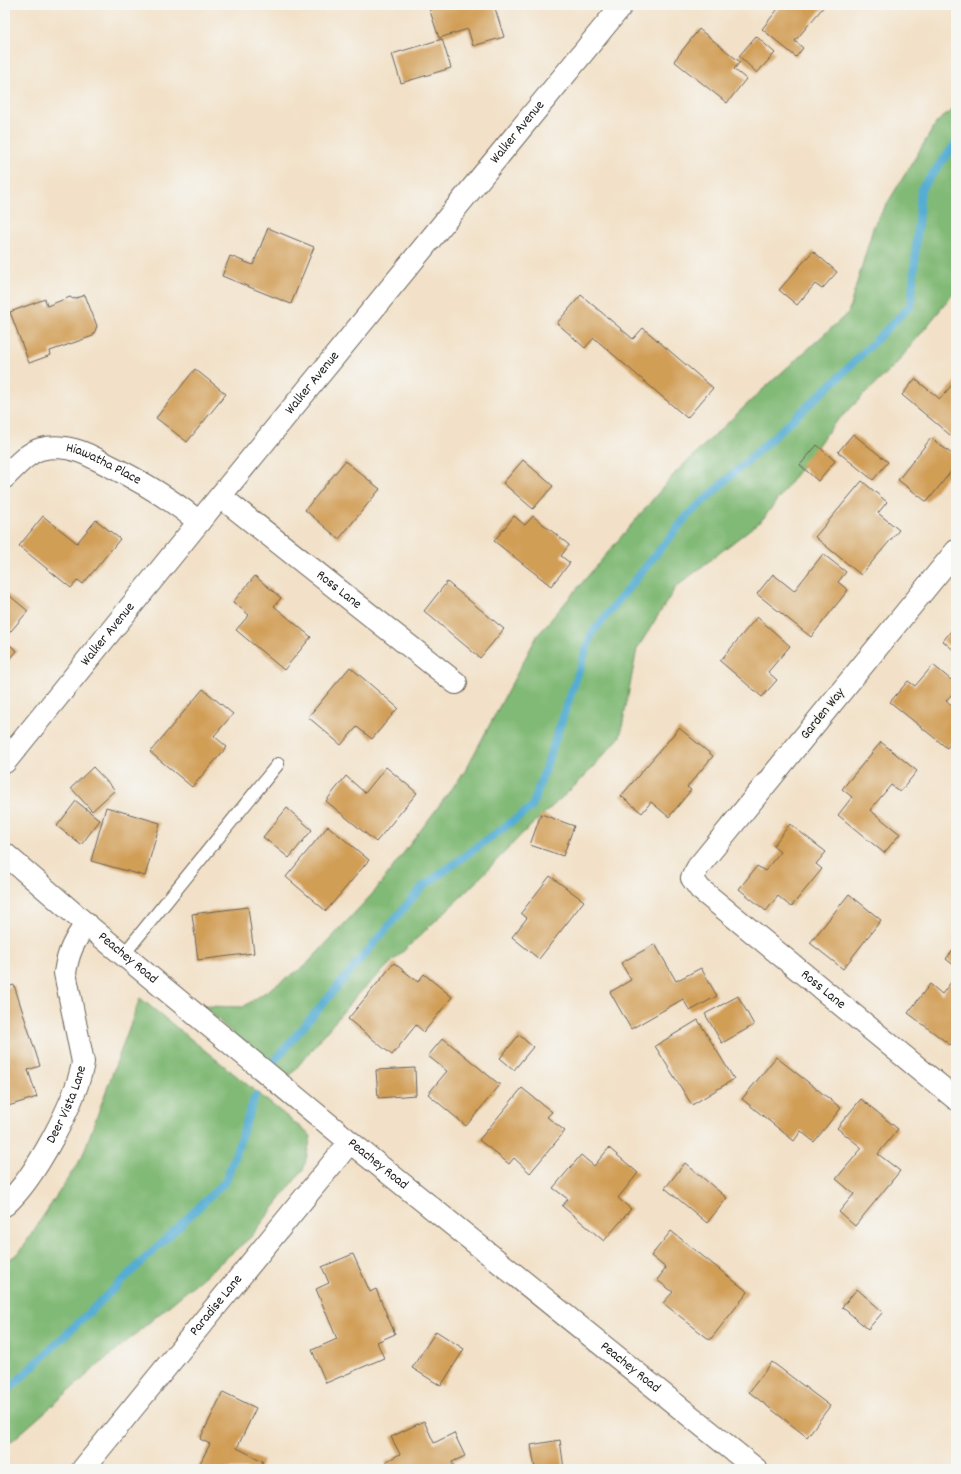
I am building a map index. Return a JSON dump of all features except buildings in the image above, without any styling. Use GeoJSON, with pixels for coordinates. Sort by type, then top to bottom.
{"type":"FeatureCollection","features":[{"type":"Feature","properties":{"kind":"street","name":"Walker Avenue"},"geometry":{"type":"LineString","coordinates":[[5,762],[199,522],[622,5]]}},
{"type":"Feature","properties":{"kind":"street","name":"Hiawatha Place"},"geometry":{"type":"LineString","coordinates":[[5,477],[25,458],[41,449],[60,447],[77,450],[156,490],[199,522]]}},
{"type":"Feature","properties":{"kind":"street","name":"Ross Lane"},"geometry":{"type":"LineString","coordinates":[[220,497],[456,683]]}},
{"type":"Feature","properties":{"kind":"street","name":"Garden Way"},"geometry":{"type":"LineString","coordinates":[[692,878],[698,867],[956,551]]}},
{"type":"Feature","properties":{"kind":"street","name":"Peachey Road"},"geometry":{"type":"LineString","coordinates":[[5,854],[86,924],[350,1142],[756,1469]]}},
{"type":"Feature","properties":{"kind":"street","name":"Ross Lane"},"geometry":{"type":"LineString","coordinates":[[692,878],[700,889],[956,1099]]}},
{"type":"Feature","properties":{"kind":"street","name":"Deer Vista Lane"},"geometry":{"type":"LineString","coordinates":[[5,1205],[26,1182],[43,1153],[60,1123],[81,1075],[83,1062],[65,973],[66,959],[70,949],[86,924]]}},
{"type":"Feature","properties":{"kind":"street","name":"Paradise Lane"},"geometry":{"type":"LineString","coordinates":[[83,1469],[350,1142]]}},
{"type":"Feature","properties":{"kind":"lane"},"geometry":{"type":"LineString","coordinates":[[124,954],[278,764]]}},
{"type":"Feature","properties":{"kind":"green space"},"geometry":{"type":"Polygon","coordinates":[[[956,107],[956,285],[954,293],[896,364],[833,425],[763,519],[676,587],[637,649],[620,737],[581,780],[522,834],[469,889],[356,996],[284,1083],[204,1006],[243,1007],[305,966],[375,891],[465,771],[537,636],[676,472],[760,392],[848,313],[874,225],[937,122],[956,107]]]}},
{"type":"Feature","properties":{"kind":"green space"},"geometry":{"type":"Polygon","coordinates":[[[140,998],[311,1136],[304,1168],[251,1237],[96,1367],[5,1447],[5,1262],[19,1253],[82,1157],[140,998]]]}},
{"type":"Feature","properties":{"kind":"waterway"},"geometry":{"type":"LineString","coordinates":[[276,1059],[421,888],[532,807],[592,633],[687,516],[837,379],[911,305],[921,189],[956,143]]}},
{"type":"Feature","properties":{"kind":"waterway"},"geometry":{"type":"LineString","coordinates":[[5,1393],[226,1181],[255,1096]]}}]}
